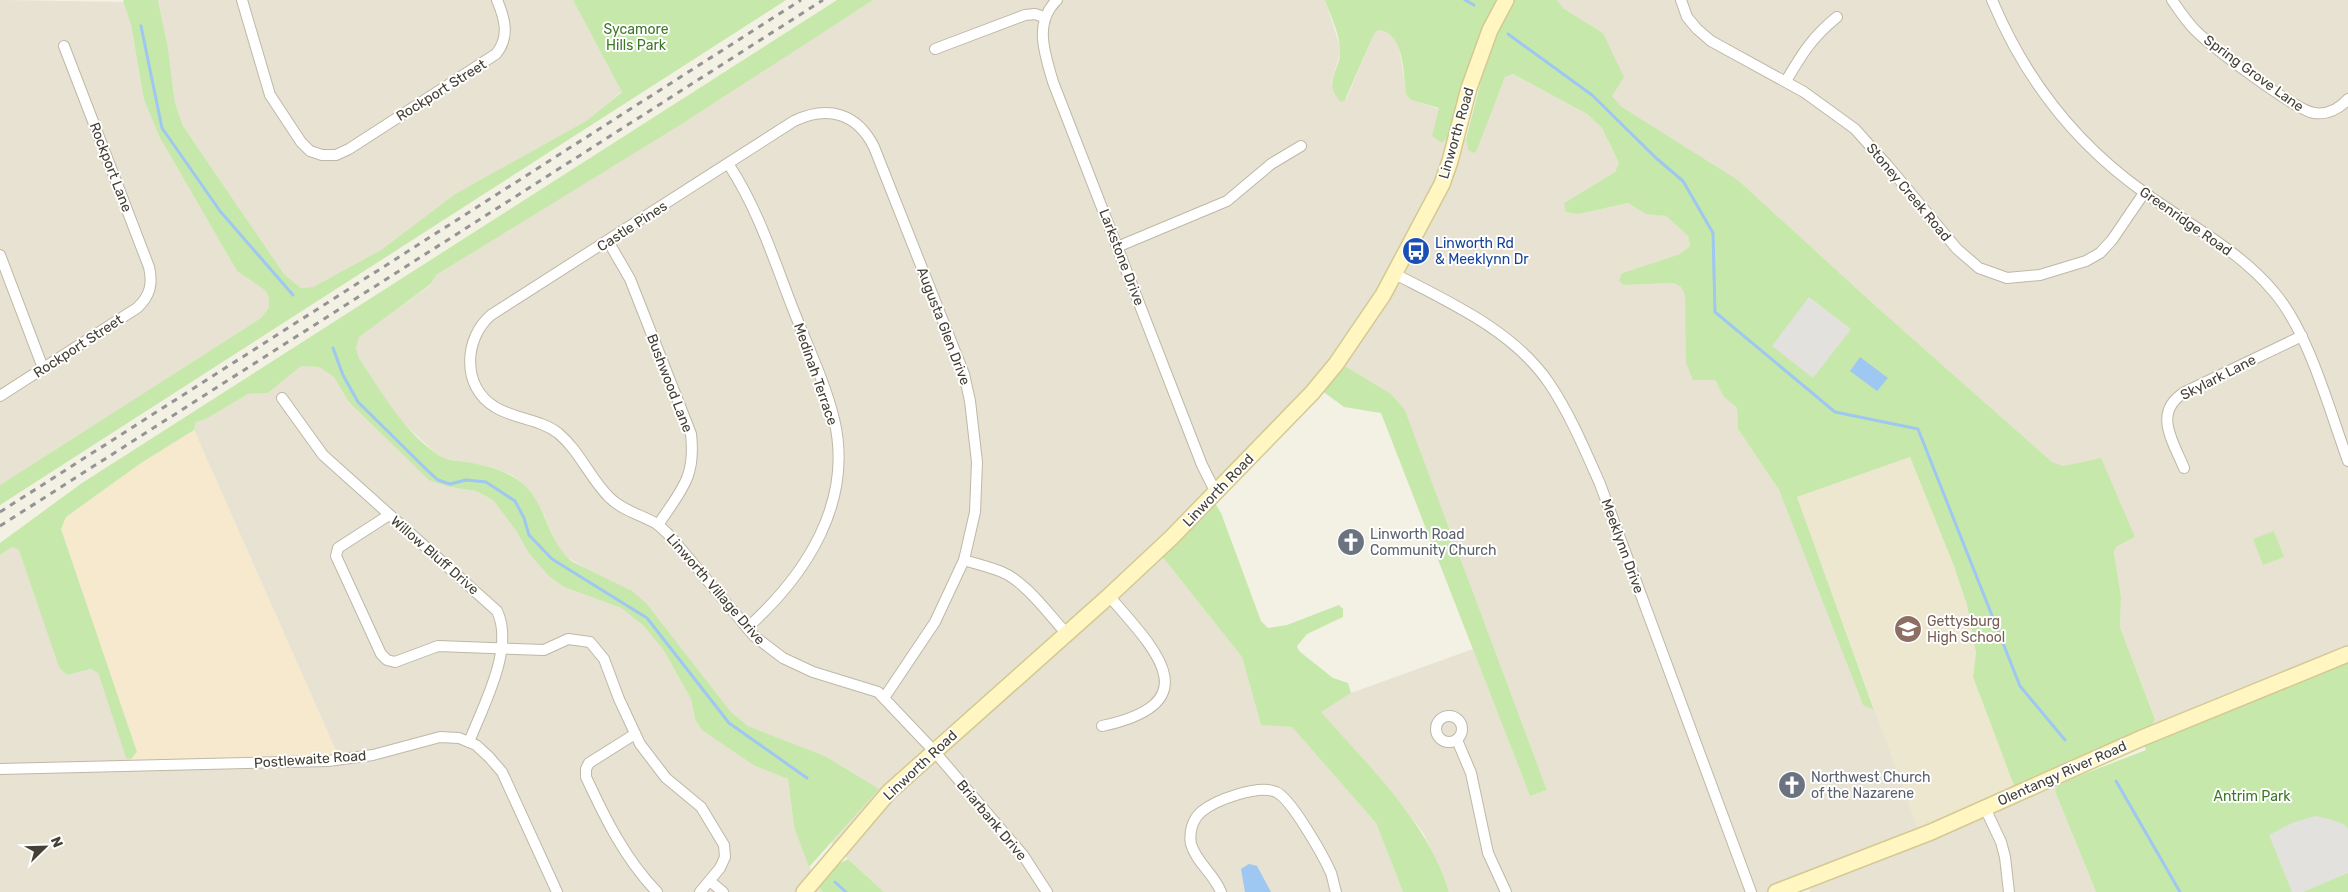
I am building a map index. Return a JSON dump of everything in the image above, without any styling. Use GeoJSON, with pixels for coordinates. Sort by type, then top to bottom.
{"type":"FeatureCollection","features":[{"type":"Feature","properties":{"kind":"main road","name":"Linworth Road"},"geometry":{"type":"LineString","coordinates":[[804,892],[889,792],[1109,596],[1216,493],[1336,364],[1395,274],[1442,184],[1469,88],[1490,30],[1506,0]]}},
{"type":"Feature","properties":{"kind":"main road","name":"Olentangy River Road"},"geometry":{"type":"LineString","coordinates":[[1776,892],[1931,832],[2142,738],[2348,654]]}},
{"type":"Feature","properties":{"kind":"street","name":"Rockport Street"},"geometry":{"type":"LineString","coordinates":[[244,0],[270,95],[301,142],[310,151],[322,155],[336,154],[349,149],[496,54],[503,45],[506,35],[503,14],[497,0]]}},
{"type":"Feature","properties":{"kind":"street"},"geometry":{"type":"LineString","coordinates":[[935,49],[1025,15],[1035,14],[1044,18],[1057,0]]}},
{"type":"Feature","properties":{"kind":"street","name":"Stoney Creek Road"},"geometry":{"type":"LineString","coordinates":[[1681,0],[1687,17],[1696,29],[1711,41],[1786,81],[1854,129],[1888,166],[1957,249],[1979,268],[2007,278],[2040,275],[2086,261],[2100,253],[2112,240],[2144,193]]}},
{"type":"Feature","properties":{"kind":"street","name":"Greenridge Road"},"geometry":{"type":"LineString","coordinates":[[1992,0],[2004,29],[2030,76],[2072,130],[2106,163],[2144,193],[2240,258],[2262,278],[2286,306],[2302,336],[2348,461]]}},
{"type":"Feature","properties":{"kind":"street","name":"Spring Grove Lane"},"geometry":{"type":"LineString","coordinates":[[2172,0],[2195,30],[2245,70],[2306,111],[2325,113],[2342,106],[2348,99]]}},
{"type":"Feature","properties":{"kind":"street"},"geometry":{"type":"LineString","coordinates":[[1786,81],[1810,42],[1818,32],[1837,17]]}},
{"type":"Feature","properties":{"kind":"street","name":"Larkstone Drive"},"geometry":{"type":"LineString","coordinates":[[1044,18],[1044,51],[1053,82],[1202,465],[1216,493]]}},
{"type":"Feature","properties":{"kind":"street","name":"Rockport Lane"},"geometry":{"type":"LineString","coordinates":[[64,46],[149,267],[152,278],[150,290]]}},
{"type":"Feature","properties":{"kind":"street","name":"Castle Pines"},"geometry":{"type":"LineString","coordinates":[[471,371],[471,348],[474,338],[484,322],[729,165],[794,121],[811,114],[830,113]]}},
{"type":"Feature","properties":{"kind":"street","name":"Augusta Glen Drive"},"geometry":{"type":"LineString","coordinates":[[830,113],[848,118],[857,124],[870,138],[964,374],[976,434],[978,485],[975,512],[964,560],[935,622],[884,698]]}},
{"type":"Feature","properties":{"kind":"street"},"geometry":{"type":"LineString","coordinates":[[1118,247],[1228,201],[1271,164],[1301,146]]}},
{"type":"Feature","properties":{"kind":"street","name":"Medinah Terrace"},"geometry":{"type":"LineString","coordinates":[[729,165],[748,195],[826,395],[839,444],[839,469],[835,495],[827,524],[814,548],[785,590],[773,605],[748,628]]}},
{"type":"Feature","properties":{"kind":"street","name":"Bushwood Lane"},"geometry":{"type":"LineString","coordinates":[[608,241],[630,279],[690,434],[694,456],[688,478],[658,525]]}},
{"type":"Feature","properties":{"kind":"street"},"geometry":{"type":"LineString","coordinates":[[0,255],[44,368]]}},
{"type":"Feature","properties":{"kind":"street","name":"Meeklynn Drive"},"geometry":{"type":"LineString","coordinates":[[1395,274],[1452,304],[1498,333],[1520,351],[1548,381],[1572,420],[1600,484],[1752,892]]}},
{"type":"Feature","properties":{"kind":"street","name":"Rockport Street"},"geometry":{"type":"LineString","coordinates":[[0,396],[137,308],[145,300],[150,290]]}},
{"type":"Feature","properties":{"kind":"street","name":"Skylark Lane"},"geometry":{"type":"LineString","coordinates":[[2184,468],[2167,426],[2167,417],[2173,402],[2185,392],[2302,336]]}},
{"type":"Feature","properties":{"kind":"street","name":"Linworth Village Drive"},"geometry":{"type":"LineString","coordinates":[[471,371],[483,396],[493,406],[543,425],[556,432],[566,440],[612,500],[658,525],[684,550],[766,647],[783,658],[813,672],[870,689],[884,698],[934,751]]}},
{"type":"Feature","properties":{"kind":"street","name":"Willow Bluff Drive"},"geometry":{"type":"LineString","coordinates":[[282,398],[323,455],[492,604],[501,619],[502,650],[494,677],[469,742]]}},
{"type":"Feature","properties":{"kind":"street"},"geometry":{"type":"LineString","coordinates":[[389,515],[338,548],[336,556],[381,654],[387,660],[395,662],[438,646],[502,650],[544,650],[568,639],[590,642],[604,659],[635,734],[666,778],[701,807],[724,845],[725,857],[711,882],[700,892]]}},
{"type":"Feature","properties":{"kind":"street"},"geometry":{"type":"LineString","coordinates":[[964,560],[1003,572],[1014,579],[1067,634]]}},
{"type":"Feature","properties":{"kind":"street"},"geometry":{"type":"LineString","coordinates":[[1102,726],[1126,720],[1148,711],[1161,697],[1164,688],[1164,676],[1159,660],[1150,643],[1109,596]]}},
{"type":"Feature","properties":{"kind":"street"},"geometry":{"type":"LineString","coordinates":[[635,734],[589,762],[586,769],[586,777],[612,829],[641,876],[657,892]]}},
{"type":"Feature","properties":{"kind":"street","name":"Postlewaite Road"},"geometry":{"type":"LineString","coordinates":[[0,770],[328,761],[373,755],[432,738],[450,737],[469,742],[482,750],[502,772],[557,892]]}},
{"type":"Feature","properties":{"kind":"street"},"geometry":{"type":"LineString","coordinates":[[1457,740],[1471,772],[1488,853],[1506,892]]}},
{"type":"Feature","properties":{"kind":"street","name":"Briarbank Drive"},"geometry":{"type":"LineString","coordinates":[[934,751],[1023,855],[1047,892]]}},
{"type":"Feature","properties":{"kind":"street"},"geometry":{"type":"LineString","coordinates":[[1221,892],[1215,878],[1194,852],[1191,843],[1192,824],[1201,812],[1213,805],[1250,791],[1268,789],[1277,792],[1292,808],[1332,875],[1336,892]]}},
{"type":"Feature","properties":{"kind":"street"},"geometry":{"type":"LineString","coordinates":[[1985,808],[2003,850],[2009,892]]}},
{"type":"Feature","properties":{"kind":"street"},"geometry":{"type":"LineString","coordinates":[[711,882],[723,892]]}},
{"type":"Feature","properties":{"kind":"shaded area"},"geometry":{"type":"Polygon","coordinates":[[[0,0],[125,2],[131,25],[144,100],[160,138],[237,271],[266,291],[269,307],[261,318],[0,485],[0,0]]]}},
{"type":"Feature","properties":{"kind":"shaded area"},"geometry":{"type":"Polygon","coordinates":[[[158,0],[573,0],[622,91],[586,121],[455,194],[381,250],[313,287],[301,288],[284,274],[183,126],[175,103],[168,48],[158,0]]]}},
{"type":"Feature","properties":{"kind":"shaded area"},"geometry":{"type":"Polygon","coordinates":[[[873,0],[1325,0],[1341,50],[1331,83],[1346,100],[1374,34],[1378,30],[1386,31],[1393,36],[1399,46],[1406,94],[1411,100],[1439,109],[1432,136],[1450,136],[1466,139],[1468,150],[1477,150],[1505,77],[1513,74],[1587,114],[1602,128],[1619,163],[1615,172],[1564,203],[1579,214],[1628,203],[1646,213],[1666,216],[1688,236],[1690,246],[1680,254],[1622,273],[1624,285],[1674,283],[1681,286],[1685,295],[1687,325],[1723,396],[1737,408],[1738,429],[1779,490],[1863,705],[2051,773],[2058,784],[2055,791],[2096,892],[1810,892],[1808,888],[1796,892],[1449,892],[1424,834],[1403,806],[1320,712],[1351,693],[1473,649],[1530,796],[1547,790],[1405,410],[1343,365],[1161,555],[1242,657],[1261,725],[1292,727],[1376,823],[1403,892],[884,892],[831,843],[878,789],[825,756],[748,726],[731,712],[647,604],[565,556],[557,545],[544,515],[528,489],[512,475],[491,467],[445,459],[432,450],[396,416],[359,358],[356,348],[358,337],[431,285],[436,275],[873,0]]]}},
{"type":"Feature","properties":{"kind":"shaded area"},"geometry":{"type":"Polygon","coordinates":[[[1557,0],[2348,0],[2348,654],[2151,727],[2155,718],[2120,627],[2121,596],[2114,554],[2116,547],[2135,537],[2064,466],[2052,462],[1879,309],[1738,180],[1622,107],[1612,96],[1603,33],[1563,8],[1557,0]]]}},
{"type":"Feature","properties":{"kind":"shaded area"},"geometry":{"type":"Polygon","coordinates":[[[1809,297],[1851,329],[1813,378],[1772,346],[1809,297]]]}},
{"type":"Feature","properties":{"kind":"shaded area"},"geometry":{"type":"Polygon","coordinates":[[[301,366],[319,367],[334,377],[348,401],[450,487],[476,491],[493,500],[517,532],[528,552],[564,587],[621,608],[644,626],[664,651],[691,699],[695,719],[755,766],[788,779],[794,827],[813,876],[822,892],[0,892],[0,555],[12,547],[19,550],[67,675],[92,669],[98,673],[126,758],[131,759],[132,767],[340,760],[194,430],[196,422],[206,419],[248,394],[268,393],[301,366]]]}},
{"type":"Feature","properties":{"kind":"shaded area"},"geometry":{"type":"Polygon","coordinates":[[[194,430],[340,760],[132,767],[131,759],[137,752],[61,529],[66,517],[141,463],[194,430]]]}},
{"type":"Feature","properties":{"kind":"shaded area","name":"Gettysburg High School"},"geometry":{"type":"Polygon","coordinates":[[[1910,457],[1954,566],[1967,605],[1976,654],[1973,677],[2015,788],[1919,832],[1797,497],[1910,457]]]}},
{"type":"Feature","properties":{"kind":"shaded area"},"geometry":{"type":"Polygon","coordinates":[[[2315,816],[2330,819],[2345,825],[2348,829],[2348,873],[2303,892],[2292,892],[2269,835],[2292,823],[2315,816]]]}},
{"type":"Feature","properties":{"kind":"green space","name":"Sycamore Hills Park"},"geometry":{"type":"Polygon","coordinates":[[[123,0],[158,0],[168,48],[175,103],[183,126],[284,274],[301,288],[313,287],[381,250],[455,194],[586,121],[622,92],[573,0],[786,0],[0,505],[0,485],[261,318],[269,307],[266,291],[237,271],[160,138],[144,100],[131,25],[123,0]]]}},
{"type":"Feature","properties":{"kind":"green space"},"geometry":{"type":"Polygon","coordinates":[[[837,0],[873,0],[680,125],[436,275],[431,284],[359,337],[356,348],[359,358],[386,399],[407,427],[419,439],[444,458],[491,468],[507,474],[528,489],[540,507],[553,537],[565,555],[573,562],[632,591],[647,604],[731,712],[748,726],[825,756],[879,789],[809,867],[794,827],[788,779],[755,766],[702,730],[695,719],[691,699],[664,651],[644,626],[621,608],[564,587],[550,577],[528,552],[517,532],[493,500],[476,491],[450,487],[429,480],[348,401],[334,377],[319,367],[301,366],[268,393],[248,394],[206,419],[196,422],[194,430],[141,463],[66,517],[61,529],[137,752],[131,759],[126,758],[98,673],[91,669],[67,675],[59,667],[19,550],[12,547],[0,555],[0,543],[82,483],[837,0]]]}},
{"type":"Feature","properties":{"kind":"green space"},"geometry":{"type":"Polygon","coordinates":[[[1325,0],[1499,0],[1484,28],[1468,68],[1454,121],[1447,137],[1442,143],[1432,136],[1439,108],[1411,100],[1406,94],[1401,55],[1398,46],[1387,32],[1378,30],[1374,34],[1345,100],[1341,102],[1335,95],[1332,81],[1340,56],[1340,48],[1336,30],[1325,0]]]}},
{"type":"Feature","properties":{"kind":"green space"},"geometry":{"type":"Polygon","coordinates":[[[1514,0],[1557,0],[1563,8],[1603,33],[1624,77],[1612,96],[1622,107],[1738,180],[1879,309],[2052,462],[2064,466],[2101,458],[2135,537],[2116,547],[2114,553],[2121,596],[2120,627],[2155,719],[2151,727],[2015,788],[1973,677],[1976,653],[1967,605],[1954,566],[1910,457],[1797,497],[1874,710],[1863,705],[1779,490],[1738,429],[1737,408],[1723,396],[1715,380],[1693,380],[1686,363],[1685,295],[1681,287],[1674,283],[1624,285],[1619,281],[1622,273],[1680,254],[1690,246],[1688,236],[1666,216],[1646,214],[1628,203],[1579,214],[1566,212],[1564,203],[1615,172],[1619,163],[1602,128],[1587,114],[1513,74],[1505,77],[1477,150],[1474,153],[1468,150],[1466,139],[1488,53],[1514,0]]]}},
{"type":"Feature","properties":{"kind":"green space"},"geometry":{"type":"Polygon","coordinates":[[[1343,365],[1391,394],[1405,410],[1547,790],[1530,796],[1381,413],[1344,407],[1321,390],[1343,365]]]}},
{"type":"Feature","properties":{"kind":"green space"},"geometry":{"type":"Polygon","coordinates":[[[1215,503],[1221,513],[1261,621],[1268,628],[1287,625],[1339,605],[1343,609],[1343,617],[1307,634],[1297,646],[1299,651],[1333,678],[1348,683],[1351,693],[1321,712],[1377,774],[1411,818],[1439,866],[1449,892],[1403,892],[1376,823],[1292,727],[1261,725],[1242,657],[1161,555],[1215,503]]]}},
{"type":"Feature","properties":{"kind":"green space"},"geometry":{"type":"Polygon","coordinates":[[[2274,531],[2284,557],[2263,565],[2253,539],[2274,531]]]}},
{"type":"Feature","properties":{"kind":"green space","name":"Antrim Park"},"geometry":{"type":"Polygon","coordinates":[[[2348,654],[2348,892],[2096,892],[2055,791],[2058,784],[2146,750],[2142,738],[2348,654]]]}},
{"type":"Feature","properties":{"kind":"green space"},"geometry":{"type":"Polygon","coordinates":[[[848,859],[884,892],[822,892],[819,886],[839,864],[848,859]]]}},
{"type":"Feature","properties":{"kind":"water"},"geometry":{"type":"Polygon","coordinates":[[[1860,357],[1888,378],[1877,391],[1850,371],[1860,357]]]}},
{"type":"Feature","properties":{"kind":"water"},"geometry":{"type":"Polygon","coordinates":[[[1249,864],[1257,866],[1271,892],[1245,892],[1241,869],[1249,864]]]}},
{"type":"Feature","properties":{"kind":"waterway"},"geometry":{"type":"LineString","coordinates":[[1465,0],[1474,5]]}},
{"type":"Feature","properties":{"kind":"waterway"},"geometry":{"type":"LineString","coordinates":[[141,26],[162,128],[220,211],[293,295]]}},
{"type":"Feature","properties":{"kind":"waterway"},"geometry":{"type":"LineString","coordinates":[[1508,34],[1592,95],[1656,158],[1683,181],[1713,233],[1715,312],[1835,412],[1918,429],[2020,686],[2065,740]]}},
{"type":"Feature","properties":{"kind":"waterway"},"geometry":{"type":"LineString","coordinates":[[333,348],[343,375],[358,402],[428,471],[438,480],[450,484],[466,480],[486,482],[515,501],[524,518],[529,535],[552,559],[647,618],[729,723],[807,778]]}},
{"type":"Feature","properties":{"kind":"waterway"},"geometry":{"type":"LineString","coordinates":[[2116,781],[2180,892]]}},
{"type":"Feature","properties":{"kind":"waterway"},"geometry":{"type":"LineString","coordinates":[[835,882],[846,892]]}},
{"type":"Feature","properties":{"kind":"railway"},"geometry":{"type":"LineString","coordinates":[[0,512],[801,0]]}},
{"type":"Feature","properties":{"kind":"railway"},"geometry":{"type":"LineString","coordinates":[[0,526],[823,0]]}},
{"type":"Feature","properties":{"kind":"place","name":"Linworth Rd & Meeklynn Dr"},"geometry":{"type":"Point","coordinates":[1416,251]}},
{"type":"Feature","properties":{"kind":"place","name":"Linworth Road Community Church"},"geometry":{"type":"Point","coordinates":[1351,542]}},
{"type":"Feature","properties":{"kind":"place","name":"Gettysburg High School"},"geometry":{"type":"Point","coordinates":[1908,629]}},
{"type":"Feature","properties":{"kind":"place","name":"Northwest Church of the Nazarene"},"geometry":{"type":"Point","coordinates":[1792,785]}}]}
